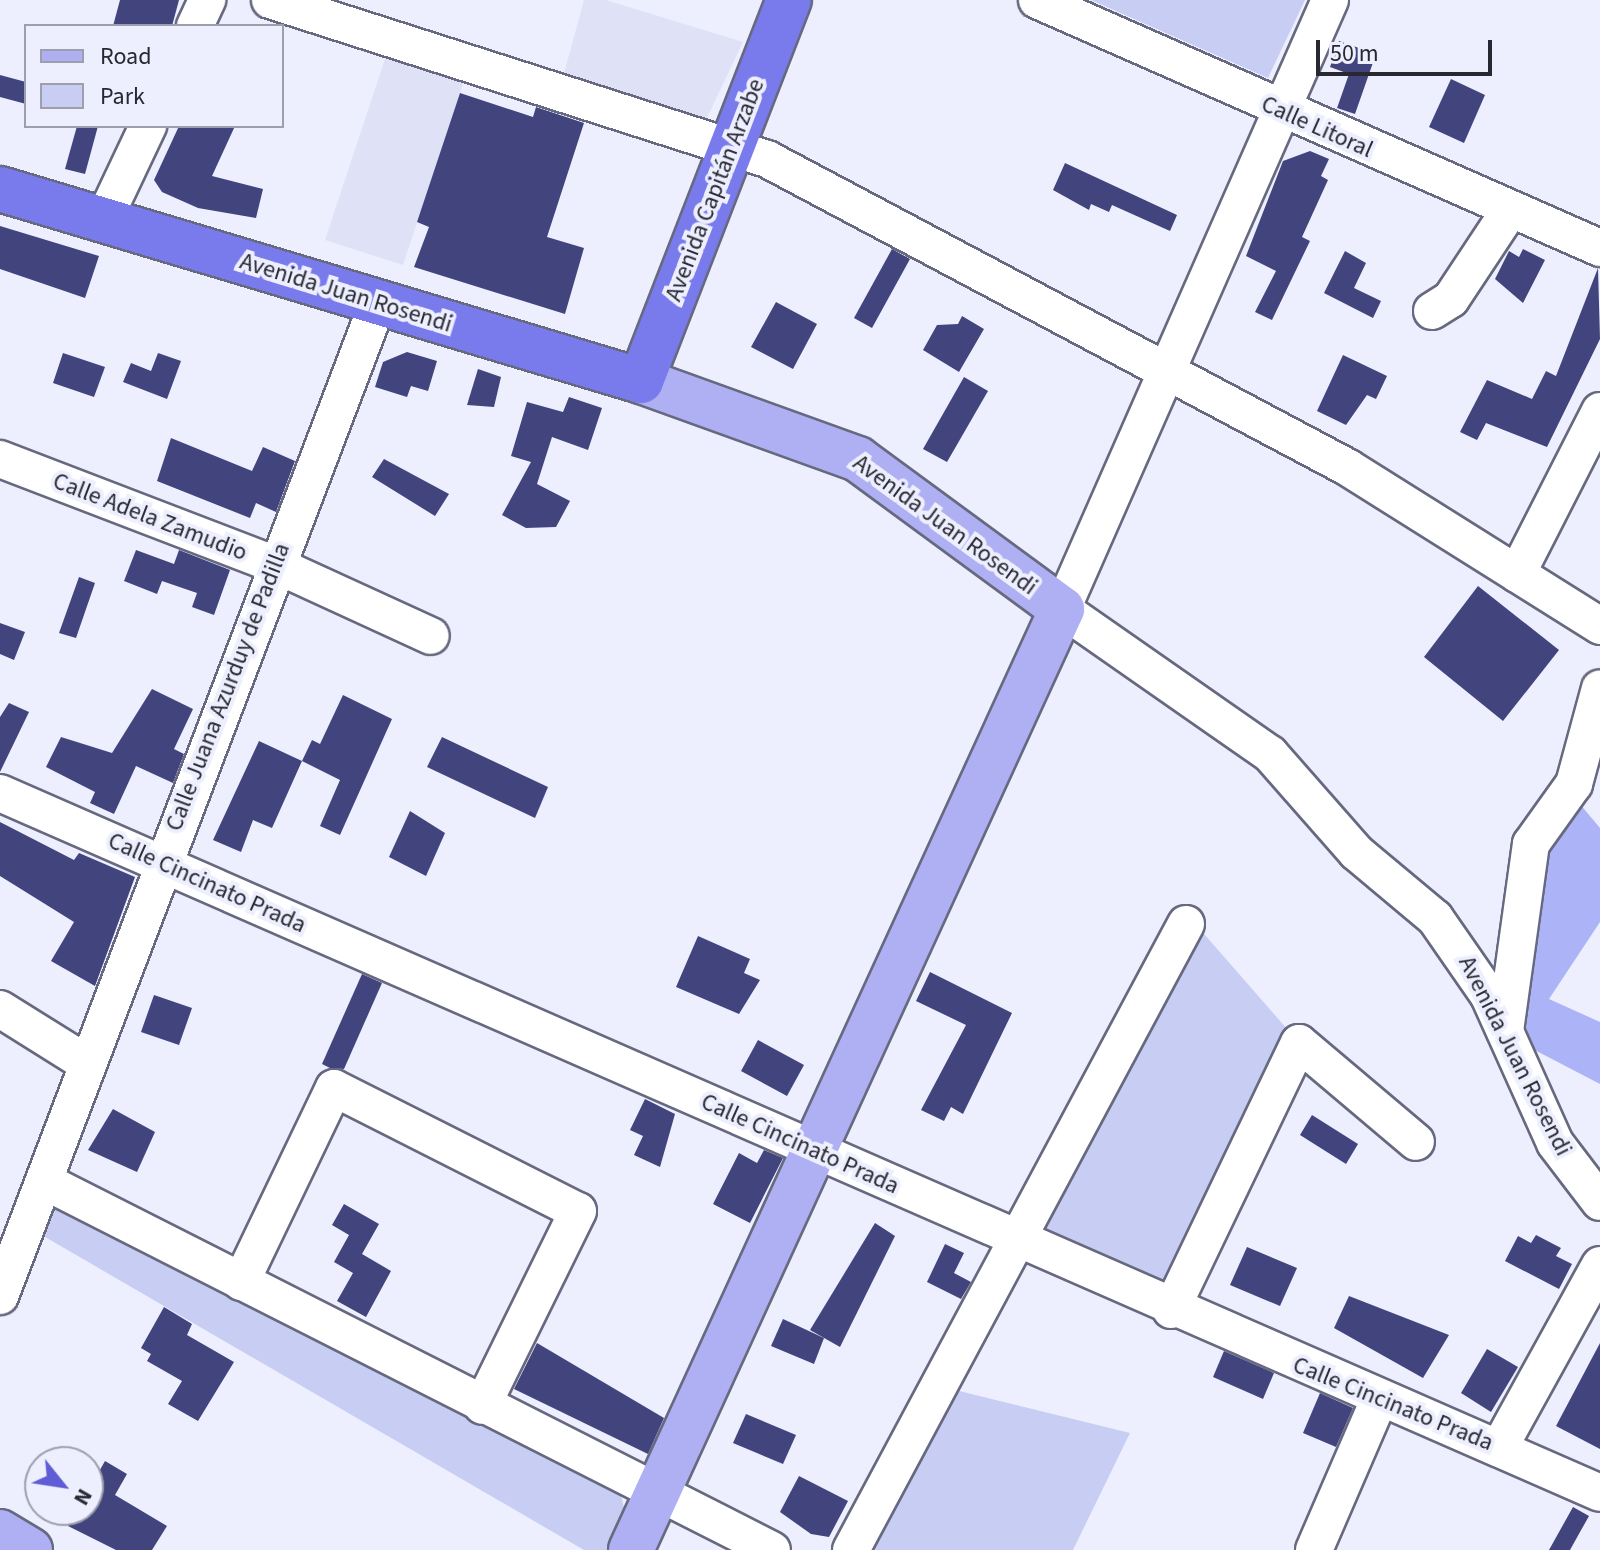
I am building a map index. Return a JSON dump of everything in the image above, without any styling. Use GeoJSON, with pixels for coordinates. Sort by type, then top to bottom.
{"type":"FeatureCollection","features":[{"type":"Feature","properties":{"kind":"highway","name":"Avenida Capitán Arzabe"},"geometry":{"type":"LineString","coordinates":[[641,381],[789,0]]}},
{"type":"Feature","properties":{"kind":"highway","name":"Avenida Juan Rosendi"},"geometry":{"type":"LineString","coordinates":[[0,189],[105,217],[377,305],[641,381]]}},
{"type":"Feature","properties":{"kind":"main road","name":"Avenida Juan Rosendi"},"geometry":{"type":"LineString","coordinates":[[641,381],[858,459],[1062,609]]}},
{"type":"Feature","properties":{"kind":"main road"},"geometry":{"type":"LineString","coordinates":[[631,1550],[811,1148],[1062,609]]}},
{"type":"Feature","properties":{"kind":"main road"},"geometry":{"type":"LineString","coordinates":[[0,1532],[30,1550]]}},
{"type":"Feature","properties":{"kind":"street"},"geometry":{"type":"LineString","coordinates":[[196,24],[207,0]]}},
{"type":"Feature","properties":{"kind":"street"},"geometry":{"type":"LineString","coordinates":[[270,0],[767,159],[1164,373],[1347,467],[1600,626]]}},
{"type":"Feature","properties":{"kind":"street","name":"Calle Litoral"},"geometry":{"type":"LineString","coordinates":[[1037,0],[1281,111],[1600,248]]}},
{"type":"Feature","properties":{"kind":"street"},"geometry":{"type":"LineString","coordinates":[[1062,609],[1330,0]]}},
{"type":"Feature","properties":{"kind":"street"},"geometry":{"type":"LineString","coordinates":[[105,217],[147,128]]}},
{"type":"Feature","properties":{"kind":"street"},"geometry":{"type":"LineString","coordinates":[[1432,311],[1451,299],[1510,210]]}},
{"type":"Feature","properties":{"kind":"street","name":"Calle Juana Azurduy de Padilla"},"geometry":{"type":"LineString","coordinates":[[0,1296],[160,862],[377,305]]}},
{"type":"Feature","properties":{"kind":"street"},"geometry":{"type":"LineString","coordinates":[[1517,574],[1600,411]]}},
{"type":"Feature","properties":{"kind":"street","name":"Calle Adela Zamudio"},"geometry":{"type":"LineString","coordinates":[[0,459],[276,565],[431,636]]}},
{"type":"Feature","properties":{"kind":"street","name":"Avenida Juan Rosendi"},"geometry":{"type":"LineString","coordinates":[[1062,609],[1270,754],[1356,852],[1435,918],[1489,996],[1504,1038],[1555,1143],[1600,1202]]}},
{"type":"Feature","properties":{"kind":"street"},"geometry":{"type":"LineString","coordinates":[[1504,1038],[1531,844],[1574,784],[1600,688]]}},
{"type":"Feature","properties":{"kind":"street","name":"Calle Cincinato Prada"},"geometry":{"type":"LineString","coordinates":[[0,793],[811,1148],[1171,1310],[1600,1493]]}},
{"type":"Feature","properties":{"kind":"street"},"geometry":{"type":"LineString","coordinates":[[851,1550],[1186,924]]}},
{"type":"Feature","properties":{"kind":"street"},"geometry":{"type":"LineString","coordinates":[[0,1009],[88,1064]]}},
{"type":"Feature","properties":{"kind":"street"},"geometry":{"type":"LineString","coordinates":[[1171,1310],[1299,1043],[1416,1142]]}},
{"type":"Feature","properties":{"kind":"street"},"geometry":{"type":"LineString","coordinates":[[241,1282],[334,1088],[578,1211],[482,1406]]}},
{"type":"Feature","properties":{"kind":"street"},"geometry":{"type":"LineString","coordinates":[[44,1181],[656,1495],[772,1550]]}},
{"type":"Feature","properties":{"kind":"street"},"geometry":{"type":"LineString","coordinates":[[1499,1448],[1600,1265]]}},
{"type":"Feature","properties":{"kind":"street"},"geometry":{"type":"LineString","coordinates":[[1314,1550],[1379,1400]]}},
{"type":"Feature","properties":{"kind":"shaded area"},"geometry":{"type":"Polygon","coordinates":[[[584,0],[606,0],[743,42],[705,122],[563,77],[584,0]]]}},
{"type":"Feature","properties":{"kind":"shaded area"},"geometry":{"type":"Polygon","coordinates":[[[387,53],[465,78],[403,265],[325,240],[387,53]]]}},
{"type":"Feature","properties":{"kind":"shaded area"},"geometry":{"type":"Polygon","coordinates":[[[1579,803],[1600,828],[1600,922],[1549,999],[1600,1022],[1600,1084],[1525,1045],[1496,986],[1521,877],[1579,803]]]}},
{"type":"Feature","properties":{"kind":"green space"},"geometry":{"type":"Polygon","coordinates":[[[1091,0],[1305,0],[1268,78],[1091,0]]]}},
{"type":"Feature","properties":{"kind":"green space"},"geometry":{"type":"Polygon","coordinates":[[[1198,927],[1288,1030],[1166,1288],[1040,1232],[1198,927]]]}},
{"type":"Feature","properties":{"kind":"green space"},"geometry":{"type":"Polygon","coordinates":[[[54,1201],[619,1487],[625,1512],[609,1550],[584,1550],[40,1234],[54,1201]]]}},
{"type":"Feature","properties":{"kind":"green space"},"geometry":{"type":"Polygon","coordinates":[[[947,1388],[1130,1433],[1073,1550],[866,1550],[947,1388]]]}},
{"type":"Feature","properties":{"kind":"building"},"geometry":{"type":"Polygon","coordinates":[[[120,0],[179,0],[173,24],[114,24],[120,0]]]}},
{"type":"Feature","properties":{"kind":"building"},"geometry":{"type":"Polygon","coordinates":[[[1339,41],[1376,54],[1355,114],[1337,108],[1349,74],[1330,67],[1339,41]]]}},
{"type":"Feature","properties":{"kind":"building"},"geometry":{"type":"Polygon","coordinates":[[[0,75],[24,81],[24,103],[0,97],[0,75]]]}},
{"type":"Feature","properties":{"kind":"building"},"geometry":{"type":"Polygon","coordinates":[[[1451,79],[1485,95],[1464,143],[1429,127],[1451,79]]]}},
{"type":"Feature","properties":{"kind":"building"},"geometry":{"type":"Polygon","coordinates":[[[460,93],[533,117],[536,107],[584,123],[547,237],[584,248],[565,314],[414,267],[429,227],[417,222],[460,93]]]}},
{"type":"Feature","properties":{"kind":"building"},"geometry":{"type":"Polygon","coordinates":[[[76,128],[97,128],[85,174],[65,169],[76,128]]]}},
{"type":"Feature","properties":{"kind":"building"},"geometry":{"type":"Polygon","coordinates":[[[178,128],[234,128],[212,176],[263,189],[256,218],[198,208],[162,192],[154,180],[178,128]]]}},
{"type":"Feature","properties":{"kind":"building"},"geometry":{"type":"Polygon","coordinates":[[[1310,151],[1329,159],[1321,176],[1328,180],[1302,237],[1310,241],[1272,320],[1255,312],[1276,271],[1246,256],[1283,161],[1310,151]]]}},
{"type":"Feature","properties":{"kind":"building"},"geometry":{"type":"Polygon","coordinates":[[[1065,163],[1177,215],[1170,231],[1112,205],[1109,212],[1091,204],[1089,210],[1053,190],[1065,163]]]}},
{"type":"Feature","properties":{"kind":"building"},"geometry":{"type":"Polygon","coordinates":[[[0,226],[99,256],[85,298],[0,269],[0,226]]]}},
{"type":"Feature","properties":{"kind":"building"},"geometry":{"type":"Polygon","coordinates":[[[892,249],[910,259],[872,328],[854,318],[892,249]]]}},
{"type":"Feature","properties":{"kind":"building"},"geometry":{"type":"Polygon","coordinates":[[[1523,249],[1545,260],[1523,303],[1495,279],[1509,251],[1519,257],[1523,249]]]}},
{"type":"Feature","properties":{"kind":"building"},"geometry":{"type":"Polygon","coordinates":[[[1345,251],[1366,263],[1354,288],[1381,301],[1373,318],[1324,293],[1345,251]]]}},
{"type":"Feature","properties":{"kind":"building"},"geometry":{"type":"Polygon","coordinates":[[[1598,268],[1600,339],[1547,447],[1486,423],[1477,440],[1460,432],[1487,380],[1532,399],[1546,371],[1556,376],[1598,268]]]}},
{"type":"Feature","properties":{"kind":"building"},"geometry":{"type":"Polygon","coordinates":[[[776,302],[817,324],[793,369],[751,347],[776,302]]]}},
{"type":"Feature","properties":{"kind":"building"},"geometry":{"type":"Polygon","coordinates":[[[962,316],[984,329],[959,372],[923,350],[937,325],[958,324],[962,316]]]}},
{"type":"Feature","properties":{"kind":"building"},"geometry":{"type":"Polygon","coordinates":[[[407,352],[437,361],[428,391],[411,386],[407,397],[375,387],[383,362],[407,352]]]}},
{"type":"Feature","properties":{"kind":"building"},"geometry":{"type":"Polygon","coordinates":[[[63,353],[105,367],[94,397],[53,383],[63,353]]]}},
{"type":"Feature","properties":{"kind":"building"},"geometry":{"type":"Polygon","coordinates":[[[158,353],[181,361],[167,399],[123,382],[131,363],[151,371],[158,353]]]}},
{"type":"Feature","properties":{"kind":"building"},"geometry":{"type":"Polygon","coordinates":[[[1343,355],[1387,376],[1376,399],[1367,395],[1346,425],[1317,411],[1343,355]]]}},
{"type":"Feature","properties":{"kind":"building"},"geometry":{"type":"Polygon","coordinates":[[[478,369],[501,377],[494,407],[467,405],[478,369]]]}},
{"type":"Feature","properties":{"kind":"building"},"geometry":{"type":"Polygon","coordinates":[[[964,377],[988,391],[947,462],[923,449],[964,377]]]}},
{"type":"Feature","properties":{"kind":"building"},"geometry":{"type":"Polygon","coordinates":[[[569,397],[602,408],[588,450],[552,437],[537,484],[570,501],[556,527],[526,528],[502,515],[531,462],[511,456],[527,402],[563,412],[569,397]]]}},
{"type":"Feature","properties":{"kind":"building"},"geometry":{"type":"Polygon","coordinates":[[[171,438],[252,471],[263,447],[295,461],[276,512],[256,503],[250,518],[157,481],[171,438]]]}},
{"type":"Feature","properties":{"kind":"building"},"geometry":{"type":"Polygon","coordinates":[[[384,459],[449,494],[435,516],[372,477],[384,459]]]}},
{"type":"Feature","properties":{"kind":"building"},"geometry":{"type":"Polygon","coordinates":[[[136,550],[174,564],[179,550],[230,570],[214,615],[192,607],[197,593],[162,581],[157,594],[124,581],[136,550]]]}},
{"type":"Feature","properties":{"kind":"building"},"geometry":{"type":"Polygon","coordinates":[[[79,577],[95,583],[76,638],[59,633],[79,577]]]}},
{"type":"Feature","properties":{"kind":"building"},"geometry":{"type":"Polygon","coordinates":[[[1478,586],[1559,650],[1503,721],[1424,657],[1478,586]]]}},
{"type":"Feature","properties":{"kind":"building"},"geometry":{"type":"Polygon","coordinates":[[[0,623],[25,632],[14,660],[0,654],[0,623]]]}},
{"type":"Feature","properties":{"kind":"building"},"geometry":{"type":"Polygon","coordinates":[[[152,689],[193,709],[174,749],[184,754],[173,783],[136,766],[114,814],[90,803],[95,792],[46,767],[61,737],[112,753],[152,689]]]}},
{"type":"Feature","properties":{"kind":"building"},"geometry":{"type":"Polygon","coordinates":[[[343,695],[392,719],[340,835],[320,826],[340,780],[302,761],[312,740],[320,744],[343,695]]]}},
{"type":"Feature","properties":{"kind":"building"},"geometry":{"type":"Polygon","coordinates":[[[9,703],[29,712],[0,772],[0,717],[9,703]]]}},
{"type":"Feature","properties":{"kind":"building"},"geometry":{"type":"Polygon","coordinates":[[[442,737],[548,787],[535,818],[427,767],[442,737]]]}},
{"type":"Feature","properties":{"kind":"building"},"geometry":{"type":"Polygon","coordinates":[[[259,741],[302,761],[272,828],[253,820],[241,852],[213,840],[259,741]]]}},
{"type":"Feature","properties":{"kind":"building"},"geometry":{"type":"Polygon","coordinates":[[[410,811],[445,833],[426,876],[389,857],[410,811]]]}},
{"type":"Feature","properties":{"kind":"building"},"geometry":{"type":"Polygon","coordinates":[[[0,822],[74,860],[79,853],[135,877],[95,986],[51,961],[74,922],[0,876],[0,822]]]}},
{"type":"Feature","properties":{"kind":"building"},"geometry":{"type":"Polygon","coordinates":[[[698,936],[750,959],[744,973],[760,980],[739,1014],[676,987],[698,936]]]}},
{"type":"Feature","properties":{"kind":"building"},"geometry":{"type":"Polygon","coordinates":[[[930,972],[1012,1013],[963,1114],[951,1107],[944,1121],[921,1110],[966,1025],[916,1001],[930,972]]]}},
{"type":"Feature","properties":{"kind":"building"},"geometry":{"type":"Polygon","coordinates":[[[362,974],[382,983],[344,1069],[330,1068],[322,1064],[362,974]]]}},
{"type":"Feature","properties":{"kind":"building"},"geometry":{"type":"Polygon","coordinates":[[[154,995],[192,1008],[179,1045],[141,1032],[154,995]]]}},
{"type":"Feature","properties":{"kind":"building"},"geometry":{"type":"Polygon","coordinates":[[[758,1040],[804,1065],[787,1096],[741,1071],[758,1040]]]}},
{"type":"Feature","properties":{"kind":"building"},"geometry":{"type":"Polygon","coordinates":[[[645,1099],[675,1114],[660,1167],[634,1155],[643,1136],[630,1130],[645,1099]]]}},
{"type":"Feature","properties":{"kind":"building"},"geometry":{"type":"Polygon","coordinates":[[[113,1109],[155,1132],[137,1172],[88,1150],[113,1109]]]}},
{"type":"Feature","properties":{"kind":"building"},"geometry":{"type":"Polygon","coordinates":[[[1312,1115],[1358,1144],[1346,1164],[1300,1135],[1312,1115]]]}},
{"type":"Feature","properties":{"kind":"building"},"geometry":{"type":"Polygon","coordinates":[[[764,1150],[783,1158],[750,1223],[713,1204],[739,1153],[757,1163],[764,1150]]]}},
{"type":"Feature","properties":{"kind":"building"},"geometry":{"type":"Polygon","coordinates":[[[344,1204],[379,1224],[362,1254],[391,1271],[366,1317],[337,1301],[353,1273],[334,1262],[349,1235],[332,1225],[344,1204]]]}},
{"type":"Feature","properties":{"kind":"building"},"geometry":{"type":"Polygon","coordinates":[[[875,1223],[895,1236],[840,1347],[810,1330],[875,1223]]]}},
{"type":"Feature","properties":{"kind":"building"},"geometry":{"type":"Polygon","coordinates":[[[1536,1235],[1561,1248],[1556,1256],[1572,1264],[1559,1289],[1505,1261],[1518,1236],[1531,1243],[1536,1235]]]}},
{"type":"Feature","properties":{"kind":"building"},"geometry":{"type":"Polygon","coordinates":[[[945,1244],[964,1253],[954,1273],[971,1282],[961,1299],[927,1282],[945,1244]]]}},
{"type":"Feature","properties":{"kind":"building"},"geometry":{"type":"Polygon","coordinates":[[[1247,1247],[1297,1268],[1280,1306],[1230,1285],[1247,1247]]]}},
{"type":"Feature","properties":{"kind":"building"},"geometry":{"type":"Polygon","coordinates":[[[1349,1296],[1449,1335],[1423,1378],[1334,1328],[1349,1296]]]}},
{"type":"Feature","properties":{"kind":"building"},"geometry":{"type":"Polygon","coordinates":[[[164,1307],[192,1324],[187,1335],[234,1362],[198,1421],[168,1404],[182,1381],[147,1361],[151,1354],[141,1348],[164,1307]]]}},
{"type":"Feature","properties":{"kind":"building"},"geometry":{"type":"Polygon","coordinates":[[[783,1319],[824,1338],[814,1364],[771,1346],[783,1319]]]}},
{"type":"Feature","properties":{"kind":"building"},"geometry":{"type":"Polygon","coordinates":[[[537,1343],[664,1418],[648,1454],[514,1389],[537,1343]]]}},
{"type":"Feature","properties":{"kind":"building"},"geometry":{"type":"Polygon","coordinates":[[[1600,1343],[1600,1449],[1556,1426],[1600,1343]]]}},
{"type":"Feature","properties":{"kind":"building"},"geometry":{"type":"Polygon","coordinates":[[[1487,1349],[1518,1367],[1491,1412],[1461,1393],[1487,1349]]]}},
{"type":"Feature","properties":{"kind":"building"},"geometry":{"type":"Polygon","coordinates":[[[1224,1351],[1274,1373],[1263,1399],[1213,1377],[1224,1351]]]}},
{"type":"Feature","properties":{"kind":"building"},"geometry":{"type":"Polygon","coordinates":[[[1320,1393],[1353,1408],[1336,1447],[1303,1433],[1320,1393]]]}},
{"type":"Feature","properties":{"kind":"building"},"geometry":{"type":"Polygon","coordinates":[[[746,1414],[796,1435],[783,1464],[733,1443],[746,1414]]]}},
{"type":"Feature","properties":{"kind":"building"},"geometry":{"type":"Polygon","coordinates":[[[104,1463],[127,1474],[115,1495],[167,1526],[152,1550],[116,1550],[68,1526],[104,1526],[104,1463]]]}},
{"type":"Feature","properties":{"kind":"building"},"geometry":{"type":"Polygon","coordinates":[[[799,1476],[848,1501],[829,1537],[811,1534],[780,1512],[799,1476]]]}},
{"type":"Feature","properties":{"kind":"building"},"geometry":{"type":"Polygon","coordinates":[[[1573,1507],[1589,1516],[1570,1550],[1549,1550],[1573,1507]]]}}]}
